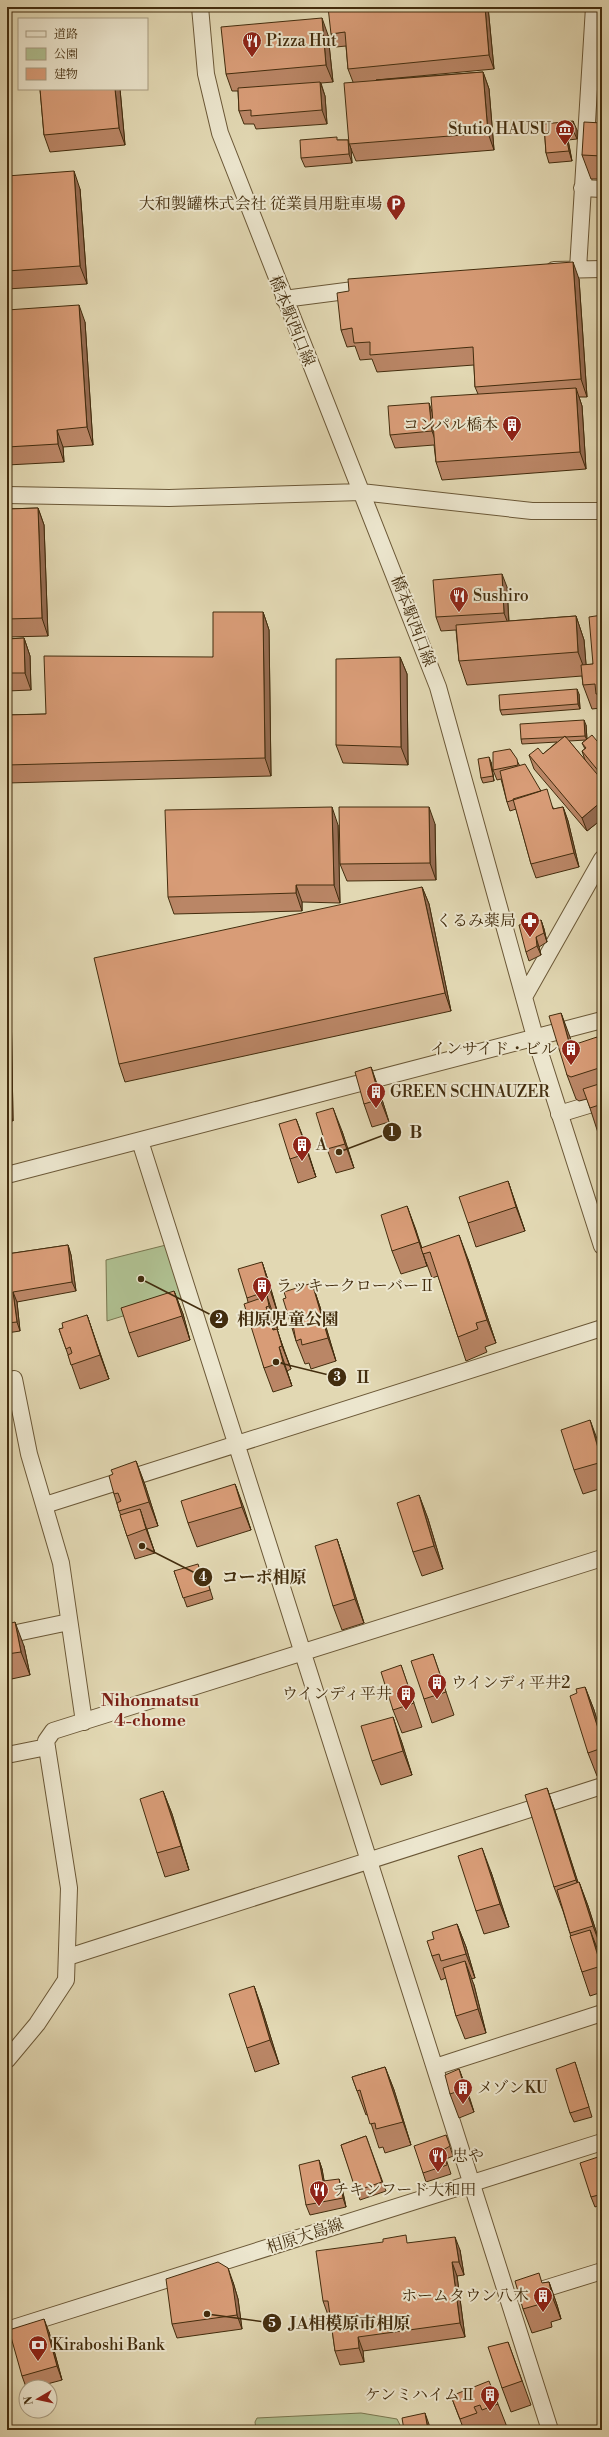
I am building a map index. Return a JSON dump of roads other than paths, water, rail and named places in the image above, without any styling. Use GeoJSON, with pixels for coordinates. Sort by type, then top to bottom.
{"type":"FeatureCollection","features":[{"type":"Feature","properties":{"kind":"street","name":"橋本駅西口線"},"geometry":{"type":"LineString","coordinates":[[200,7],[206,74],[220,133],[284,299],[438,687],[535,1037],[602,1246]]}},
{"type":"Feature","properties":{"kind":"street"},"geometry":{"type":"LineString","coordinates":[[578,269],[582,188],[596,60],[594,7]]}},
{"type":"Feature","properties":{"kind":"street"},"geometry":{"type":"LineString","coordinates":[[582,188],[602,189]]}},
{"type":"Feature","properties":{"kind":"street"},"geometry":{"type":"LineString","coordinates":[[536,272],[602,269]]}},
{"type":"Feature","properties":{"kind":"street"},"geometry":{"type":"LineString","coordinates":[[284,299],[388,286]]}},
{"type":"Feature","properties":{"kind":"street"},"geometry":{"type":"LineString","coordinates":[[7,495],[169,498],[361,492],[532,511],[602,511]]}},
{"type":"Feature","properties":{"kind":"street"},"geometry":{"type":"LineString","coordinates":[[524,997],[602,859]]}},
{"type":"Feature","properties":{"kind":"street"},"geometry":{"type":"LineString","coordinates":[[7,1175],[602,1020]]}},
{"type":"Feature","properties":{"kind":"street"},"geometry":{"type":"LineString","coordinates":[[559,1114],[602,1101]]}},
{"type":"Feature","properties":{"kind":"street"},"geometry":{"type":"LineString","coordinates":[[140,1141],[550,2430]]}},
{"type":"Feature","properties":{"kind":"street"},"geometry":{"type":"LineString","coordinates":[[45,1505],[602,1328]]}},
{"type":"Feature","properties":{"kind":"street"},"geometry":{"type":"LineString","coordinates":[[14,1379],[29,1454],[61,1563],[84,1722]]}},
{"type":"Feature","properties":{"kind":"street"},"geometry":{"type":"LineString","coordinates":[[7,2060],[37,2024],[66,1980],[68,1957],[69,1888],[47,1747],[48,1735],[53,1731],[602,1558]]}},
{"type":"Feature","properties":{"kind":"street"},"geometry":{"type":"LineString","coordinates":[[7,1635],[69,1622]]}},
{"type":"Feature","properties":{"kind":"street"},"geometry":{"type":"LineString","coordinates":[[7,1755],[47,1747]]}},
{"type":"Feature","properties":{"kind":"street"},"geometry":{"type":"LineString","coordinates":[[68,1957],[602,1786]]}},
{"type":"Feature","properties":{"kind":"street"},"geometry":{"type":"LineString","coordinates":[[435,2067],[602,2013]]}},
{"type":"Feature","properties":{"kind":"street","name":"相原大島線"},"geometry":{"type":"LineString","coordinates":[[7,2330],[602,2142]]}},
{"type":"Feature","properties":{"kind":"street"},"geometry":{"type":"LineString","coordinates":[[509,2300],[602,2271]]}},
{"type":"Feature","properties":{"kind":"place","name":"Pizza Hut"},"geometry":{"type":"Point","coordinates":[252,58]}},
{"type":"Feature","properties":{"kind":"place","name":"Stutio HAUSU"},"geometry":{"type":"Point","coordinates":[565,146]}},
{"type":"Feature","properties":{"kind":"place","name":"大和製罐株式会社 従業員用駐車場"},"geometry":{"type":"Point","coordinates":[396,221]}},
{"type":"Feature","properties":{"kind":"place","name":"コンパル橋本"},"geometry":{"type":"Point","coordinates":[512,442]}},
{"type":"Feature","properties":{"kind":"place","name":"Sushiro"},"geometry":{"type":"Point","coordinates":[459,613]}},
{"type":"Feature","properties":{"kind":"place","name":"くるみ薬局"},"geometry":{"type":"Point","coordinates":[530,938]}},
{"type":"Feature","properties":{"kind":"place","name":"インサイド・ビル"},"geometry":{"type":"Point","coordinates":[571,1066]}},
{"type":"Feature","properties":{"kind":"place","name":"GREEN SCHNAUZER"},"geometry":{"type":"Point","coordinates":[376,1109]}},
{"type":"Feature","properties":{"kind":"place","name":"B"},"geometry":{"type":"Point","coordinates":[339,1152]}},
{"type":"Feature","properties":{"kind":"place","name":"A"},"geometry":{"type":"Point","coordinates":[302,1162]}},
{"type":"Feature","properties":{"kind":"place","name":"相原児童公園"},"geometry":{"type":"Point","coordinates":[141,1279]}},
{"type":"Feature","properties":{"kind":"place","name":"ラッキークローバーⅡ"},"geometry":{"type":"Point","coordinates":[262,1303]}},
{"type":"Feature","properties":{"kind":"place","name":"Ⅱ"},"geometry":{"type":"Point","coordinates":[276,1362]}},
{"type":"Feature","properties":{"kind":"place","name":"コーポ相原"},"geometry":{"type":"Point","coordinates":[142,1546]}},
{"type":"Feature","properties":{"kind":"place","name":"ウインディ平井2"},"geometry":{"type":"Point","coordinates":[437,1700]}},
{"type":"Feature","properties":{"kind":"place","name":"ウインディ平井"},"geometry":{"type":"Point","coordinates":[406,1711]}},
{"type":"Feature","properties":{"kind":"place","name":"メゾンKU"},"geometry":{"type":"Point","coordinates":[463,2105]}},
{"type":"Feature","properties":{"kind":"place","name":"忠や"},"geometry":{"type":"Point","coordinates":[438,2173]}},
{"type":"Feature","properties":{"kind":"place","name":"チキンフード大和田"},"geometry":{"type":"Point","coordinates":[319,2207]}},
{"type":"Feature","properties":{"kind":"place","name":"ホームタウン八木"},"geometry":{"type":"Point","coordinates":[543,2313]}},
{"type":"Feature","properties":{"kind":"place","name":"JA相模原市相原"},"geometry":{"type":"Point","coordinates":[207,2314]}},
{"type":"Feature","properties":{"kind":"place","name":"Kiraboshi Bank"},"geometry":{"type":"Point","coordinates":[38,2362]}},
{"type":"Feature","properties":{"kind":"place","name":"ケンミハイムⅡ"},"geometry":{"type":"Point","coordinates":[490,2412]}},
{"type":"Feature","properties":{"kind":"district","name":"Nihonmatsu 4-chome"},"geometry":{"type":"Point","coordinates":[150,1711]}}]}
